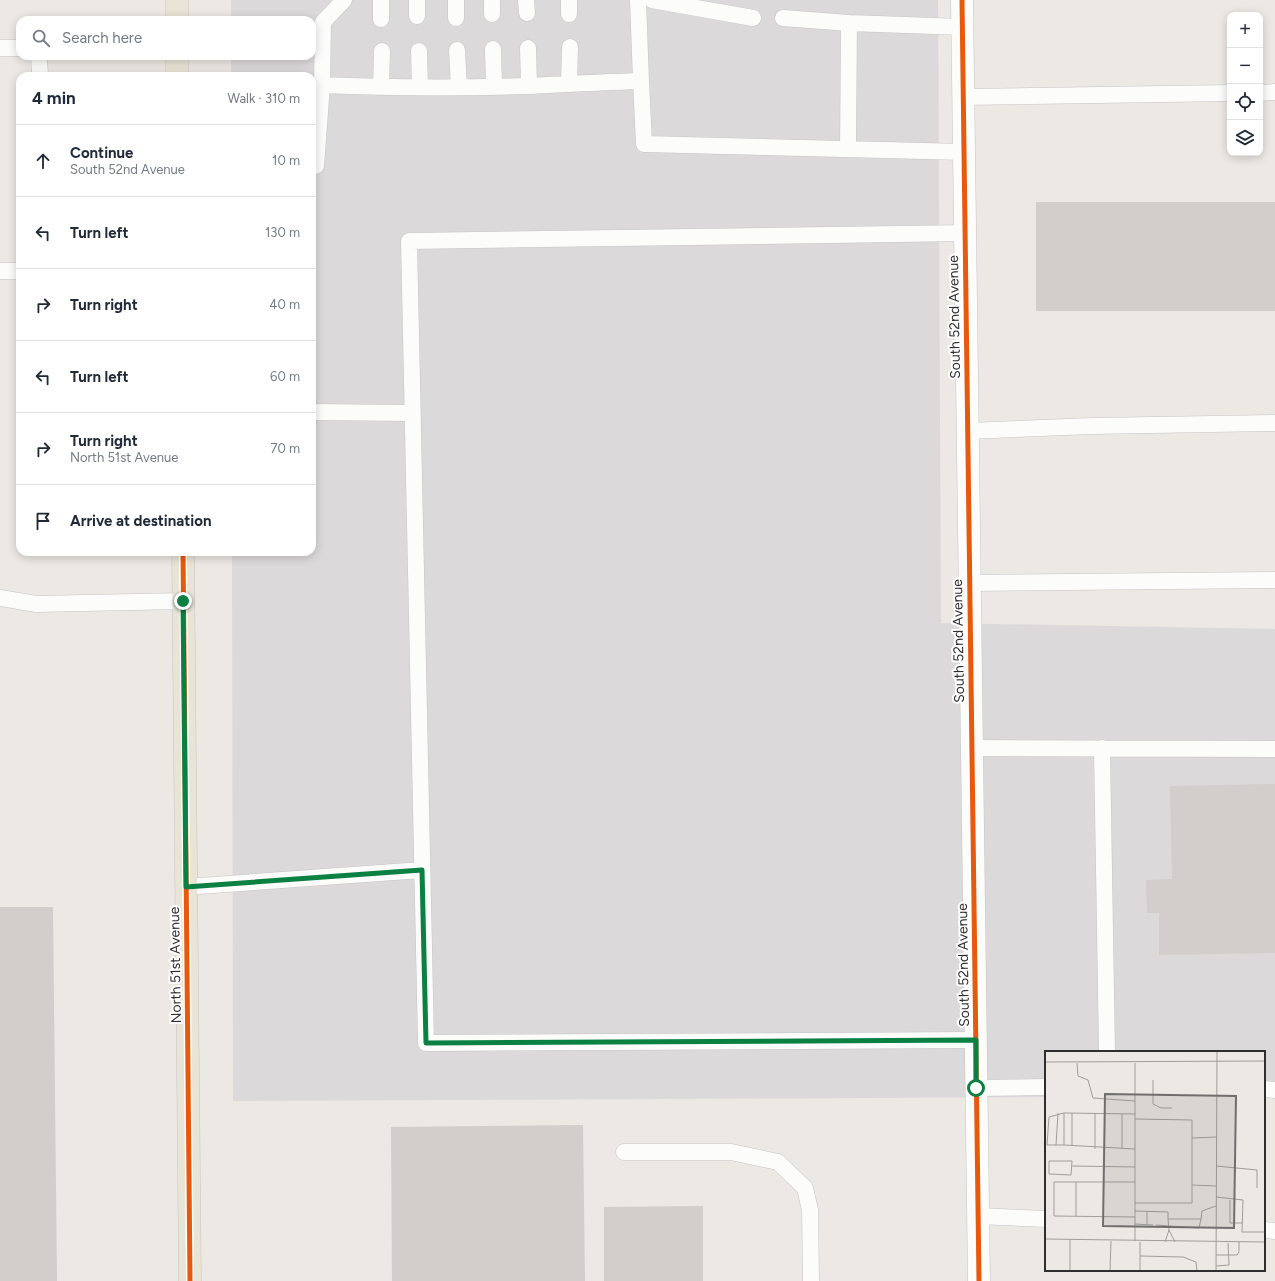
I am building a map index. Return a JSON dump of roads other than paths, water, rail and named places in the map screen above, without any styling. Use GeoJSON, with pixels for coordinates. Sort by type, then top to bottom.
{"type":"FeatureCollection","features":[{"type":"Feature","properties":{"kind":"main road"},"geometry":{"type":"LineString","coordinates":[[177,0],[177,16]]}},
{"type":"Feature","properties":{"kind":"main road"},"geometry":{"type":"LineString","coordinates":[[177,60],[177,72]]}},
{"type":"Feature","properties":{"kind":"main road","name":"North 51st Avenue"},"geometry":{"type":"LineString","coordinates":[[183,556],[190,1281]]}},
{"type":"Feature","properties":{"kind":"street","name":"South 52nd Avenue"},"geometry":{"type":"LineString","coordinates":[[962,0],[979,1281]]}},
{"type":"Feature","properties":{"kind":"lane"},"geometry":{"type":"LineString","coordinates":[[316,166],[322,85],[323,22],[344,0]]}},
{"type":"Feature","properties":{"kind":"lane"},"geometry":{"type":"LineString","coordinates":[[381,0],[381,19]]}},
{"type":"Feature","properties":{"kind":"lane"},"geometry":{"type":"LineString","coordinates":[[417,0],[417,16]]}},
{"type":"Feature","properties":{"kind":"lane"},"geometry":{"type":"LineString","coordinates":[[456,0],[456,18]]}},
{"type":"Feature","properties":{"kind":"lane"},"geometry":{"type":"LineString","coordinates":[[638,0],[644,144],[964,152]]}},
{"type":"Feature","properties":{"kind":"lane"},"geometry":{"type":"LineString","coordinates":[[652,0],[753,18]]}},
{"type":"Feature","properties":{"kind":"lane"},"geometry":{"type":"LineString","coordinates":[[783,18],[849,23],[962,27]]}},
{"type":"Feature","properties":{"kind":"lane"},"geometry":{"type":"LineString","coordinates":[[848,149],[849,23]]}},
{"type":"Feature","properties":{"kind":"lane"},"geometry":{"type":"LineString","coordinates":[[569,83],[570,47]]}},
{"type":"Feature","properties":{"kind":"lane"},"geometry":{"type":"LineString","coordinates":[[0,48],[16,48]]}},
{"type":"Feature","properties":{"kind":"lane"},"geometry":{"type":"LineString","coordinates":[[528,48],[529,86]]}},
{"type":"Feature","properties":{"kind":"lane"},"geometry":{"type":"LineString","coordinates":[[493,49],[494,86]]}},
{"type":"Feature","properties":{"kind":"lane"},"geometry":{"type":"LineString","coordinates":[[381,87],[382,50]]}},
{"type":"Feature","properties":{"kind":"lane"},"geometry":{"type":"LineString","coordinates":[[457,50],[459,86]]}},
{"type":"Feature","properties":{"kind":"lane"},"geometry":{"type":"LineString","coordinates":[[418,51],[420,87]]}},
{"type":"Feature","properties":{"kind":"lane"},"geometry":{"type":"LineString","coordinates":[[39,60],[40,72]]}},
{"type":"Feature","properties":{"kind":"lane"},"geometry":{"type":"LineString","coordinates":[[322,85],[381,87],[529,86],[569,83],[642,82]]}},
{"type":"Feature","properties":{"kind":"lane"},"geometry":{"type":"LineString","coordinates":[[1263,93],[1275,92]]}},
{"type":"Feature","properties":{"kind":"lane"},"geometry":{"type":"LineString","coordinates":[[963,97],[1227,93]]}},
{"type":"Feature","properties":{"kind":"lane"},"geometry":{"type":"LineString","coordinates":[[965,233],[409,241],[426,1043],[976,1040]]}},
{"type":"Feature","properties":{"kind":"lane"},"geometry":{"type":"LineString","coordinates":[[0,271],[16,271]]}},
{"type":"Feature","properties":{"kind":"lane"},"geometry":{"type":"LineString","coordinates":[[316,412],[412,413]]}},
{"type":"Feature","properties":{"kind":"lane"},"geometry":{"type":"LineString","coordinates":[[968,431],[1092,426],[1275,423]]}},
{"type":"Feature","properties":{"kind":"lane"},"geometry":{"type":"LineString","coordinates":[[969,583],[1275,580]]}},
{"type":"Feature","properties":{"kind":"lane"},"geometry":{"type":"LineString","coordinates":[[0,598],[36,604],[183,601]]}},
{"type":"Feature","properties":{"kind":"lane"},"geometry":{"type":"LineString","coordinates":[[972,748],[1275,749]]}},
{"type":"Feature","properties":{"kind":"lane"},"geometry":{"type":"LineString","coordinates":[[1102,748],[1106,1051]]}},
{"type":"Feature","properties":{"kind":"lane"},"geometry":{"type":"LineString","coordinates":[[186,887],[422,870]]}},
{"type":"Feature","properties":{"kind":"lane"},"geometry":{"type":"LineString","coordinates":[[976,1088],[1045,1088]]}},
{"type":"Feature","properties":{"kind":"lane"},"geometry":{"type":"LineString","coordinates":[[1265,1089],[1275,1090]]}},
{"type":"Feature","properties":{"kind":"lane"},"geometry":{"type":"LineString","coordinates":[[624,1152],[731,1152],[778,1162],[805,1188],[810,1210],[811,1281]]}},
{"type":"Feature","properties":{"kind":"lane"},"geometry":{"type":"LineString","coordinates":[[978,1216],[1045,1219]]}},
{"type":"Feature","properties":{"kind":"lane"},"geometry":{"type":"LineString","coordinates":[[1265,1230],[1275,1231]]}}]}
